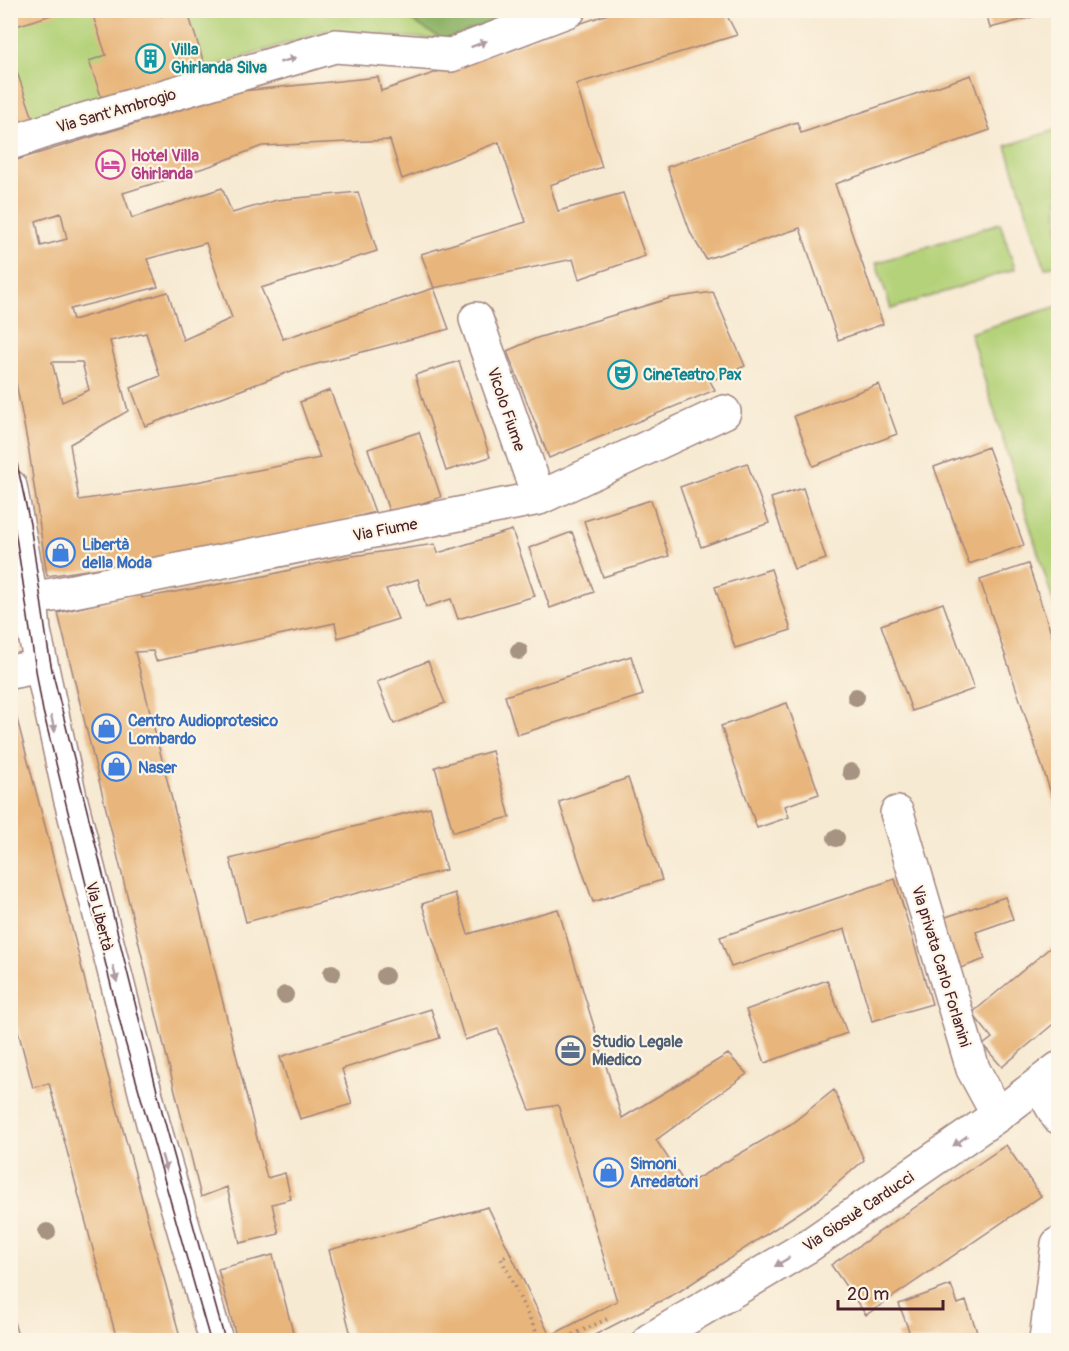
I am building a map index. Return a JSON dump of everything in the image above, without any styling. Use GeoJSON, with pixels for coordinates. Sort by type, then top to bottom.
{"type":"FeatureCollection","features":[{"type":"Feature","properties":{"kind":"street","name":"Via Sant'Ambrogio"},"geometry":{"type":"LineString","coordinates":[[10,143],[335,46],[451,55],[569,10]]}},
{"type":"Feature","properties":{"kind":"street","name":"Vicolo Fiume"},"geometry":{"type":"LineString","coordinates":[[476,319],[538,498]]}},
{"type":"Feature","properties":{"kind":"street","name":"Via Fiume"},"geometry":{"type":"LineString","coordinates":[[32,598],[538,498],[724,412]]}},
{"type":"Feature","properties":{"kind":"street","name":"Via Libertà"},"geometry":{"type":"LineString","coordinates":[[10,486],[32,598],[34,632],[26,669],[70,798],[153,1123],[216,1341]]}},
{"type":"Feature","properties":{"kind":"street","name":"Via privata Carlo Forlanini"},"geometry":{"type":"LineString","coordinates":[[897,813],[973,1069],[998,1115]]}},
{"type":"Feature","properties":{"kind":"street","name":"Via Giosuè Carducci"},"geometry":{"type":"LineString","coordinates":[[650,1341],[808,1246],[998,1115],[1049,1077]]}},
{"type":"Feature","properties":{"kind":"street"},"geometry":{"type":"LineString","coordinates":[[1049,1077],[1059,1117]]}},
{"type":"Feature","properties":{"kind":"street"},"geometry":{"type":"LineString","coordinates":[[1046,1341],[1059,1244]]}},
{"type":"Feature","properties":{"kind":"path"},"geometry":{"type":"LineString","coordinates":[[511,1254],[501,1258],[540,1341]]}},
{"type":"Feature","properties":{"kind":"path"},"geometry":{"type":"LineString","coordinates":[[562,1341],[607,1319]]}},
{"type":"Feature","properties":{"kind":"green space"},"geometry":{"type":"Polygon","coordinates":[[[10,11],[523,11],[444,40],[325,31],[11,132],[10,11]]]}},
{"type":"Feature","properties":{"kind":"green space"},"geometry":{"type":"Polygon","coordinates":[[[395,11],[523,11],[444,40],[395,11]]]}},
{"type":"Feature","properties":{"kind":"green space"},"geometry":{"type":"Polygon","coordinates":[[[1058,129],[1058,264],[1045,268],[1006,146],[1058,129]]]}},
{"type":"Feature","properties":{"kind":"green space"},"geometry":{"type":"Polygon","coordinates":[[[1000,223],[1015,269],[891,309],[876,263],[1000,223]]]}},
{"type":"Feature","properties":{"kind":"green space"},"geometry":{"type":"Polygon","coordinates":[[[1058,306],[1058,617],[970,333],[1058,306]]]}},
{"type":"Feature","properties":{"kind":"building"},"geometry":{"type":"Polygon","coordinates":[[[10,10],[63,10],[64,11],[10,28],[10,10]]]}},
{"type":"Feature","properties":{"kind":"building","name":"Villa Ghirlanda Silva"},"geometry":{"type":"Polygon","coordinates":[[[91,10],[159,10],[161,16],[187,10],[206,69],[103,102],[89,61],[106,55],[91,10]]]}},
{"type":"Feature","properties":{"kind":"building"},"geometry":{"type":"Polygon","coordinates":[[[620,10],[724,10],[737,35],[576,84],[602,167],[550,185],[558,211],[623,193],[645,256],[579,279],[573,259],[434,288],[449,329],[294,370],[145,426],[131,388],[160,376],[146,333],[110,341],[128,411],[70,444],[79,500],[186,484],[320,458],[300,402],[330,390],[375,512],[198,553],[47,576],[29,451],[10,351],[10,162],[242,91],[378,77],[381,91],[620,10]],[[390,140],[262,146],[210,166],[123,193],[132,218],[222,188],[232,213],[277,200],[358,192],[377,251],[261,288],[283,339],[434,288],[421,254],[526,222],[499,142],[402,179],[390,140]],[[61,213],[36,221],[41,246],[67,239],[61,213]],[[206,243],[147,259],[158,287],[70,309],[73,320],[168,292],[183,340],[232,318],[206,243]],[[52,362],[62,402],[89,390],[82,362],[52,362]]]}},
{"type":"Feature","properties":{"kind":"building"},"geometry":{"type":"Polygon","coordinates":[[[986,10],[1047,10],[1048,13],[990,28],[986,10]]]}},
{"type":"Feature","properties":{"kind":"building"},"geometry":{"type":"Polygon","coordinates":[[[10,52],[35,124],[10,132],[10,52]]]}},
{"type":"Feature","properties":{"kind":"building"},"geometry":{"type":"Polygon","coordinates":[[[971,75],[990,130],[835,184],[883,324],[838,340],[800,228],[706,259],[691,234],[667,167],[797,122],[801,133],[971,75]]]}},
{"type":"Feature","properties":{"kind":"building","name":"CineTeatro Pax"},"geometry":{"type":"Polygon","coordinates":[[[713,292],[745,366],[710,381],[715,390],[549,458],[507,351],[537,338],[671,298],[713,292]]]}},
{"type":"Feature","properties":{"kind":"building"},"geometry":{"type":"Polygon","coordinates":[[[459,361],[490,457],[446,471],[415,375],[459,361]]]}},
{"type":"Feature","properties":{"kind":"building"},"geometry":{"type":"Polygon","coordinates":[[[879,384],[897,434],[813,466],[794,416],[879,384]]]}},
{"type":"Feature","properties":{"kind":"building"},"geometry":{"type":"Polygon","coordinates":[[[419,432],[441,497],[390,514],[368,449],[419,432]]]}},
{"type":"Feature","properties":{"kind":"building"},"geometry":{"type":"Polygon","coordinates":[[[988,447],[1024,545],[969,564],[934,467],[988,447]]]}},
{"type":"Feature","properties":{"kind":"building"},"geometry":{"type":"Polygon","coordinates":[[[747,463],[769,523],[701,547],[680,487],[747,463]]]}},
{"type":"Feature","properties":{"kind":"building"},"geometry":{"type":"Polygon","coordinates":[[[803,488],[826,559],[794,569],[771,498],[803,488]]]}},
{"type":"Feature","properties":{"kind":"building"},"geometry":{"type":"Polygon","coordinates":[[[651,500],[669,556],[603,577],[584,521],[651,500]]]}},
{"type":"Feature","properties":{"kind":"building"},"geometry":{"type":"Polygon","coordinates":[[[512,530],[535,596],[458,619],[451,599],[426,607],[418,579],[386,589],[398,619],[338,638],[335,623],[156,661],[153,651],[135,652],[267,1178],[285,1173],[291,1199],[272,1204],[279,1234],[240,1243],[227,1187],[201,1197],[58,613],[140,593],[142,598],[264,576],[346,557],[435,544],[438,553],[512,530]]]}},
{"type":"Feature","properties":{"kind":"building"},"geometry":{"type":"Polygon","coordinates":[[[572,532],[594,592],[550,608],[529,548],[572,532]]]}},
{"type":"Feature","properties":{"kind":"building"},"geometry":{"type":"Polygon","coordinates":[[[1028,564],[1058,654],[1058,807],[1056,808],[980,580],[1028,564]]]}},
{"type":"Feature","properties":{"kind":"building"},"geometry":{"type":"Polygon","coordinates":[[[771,569],[791,630],[735,648],[715,587],[771,569]]]}},
{"type":"Feature","properties":{"kind":"building"},"geometry":{"type":"Polygon","coordinates":[[[943,603],[974,689],[912,711],[881,625],[943,603]]]}},
{"type":"Feature","properties":{"kind":"building"},"geometry":{"type":"Polygon","coordinates":[[[631,656],[643,695],[517,735],[505,696],[631,656]]]}},
{"type":"Feature","properties":{"kind":"building"},"geometry":{"type":"Polygon","coordinates":[[[428,661],[445,703],[394,724],[377,682],[428,661]]]}},
{"type":"Feature","properties":{"kind":"building"},"geometry":{"type":"Polygon","coordinates":[[[787,703],[819,794],[785,806],[789,817],[757,828],[721,726],[787,703]]]}},
{"type":"Feature","properties":{"kind":"building"},"geometry":{"type":"Polygon","coordinates":[[[10,704],[13,704],[106,1068],[181,1340],[117,1340],[49,1083],[33,1088],[10,1000],[10,704]]]}},
{"type":"Feature","properties":{"kind":"building"},"geometry":{"type":"Polygon","coordinates":[[[492,751],[510,817],[453,832],[435,767],[492,751]]]}},
{"type":"Feature","properties":{"kind":"building"},"geometry":{"type":"Polygon","coordinates":[[[628,778],[662,880],[593,902],[559,802],[628,778]]]}},
{"type":"Feature","properties":{"kind":"building"},"geometry":{"type":"Polygon","coordinates":[[[430,807],[446,870],[246,922],[230,859],[430,807]]]}},
{"type":"Feature","properties":{"kind":"building"},"geometry":{"type":"Polygon","coordinates":[[[895,879],[932,1004],[872,1021],[845,929],[731,967],[720,937],[895,879]]]}},
{"type":"Feature","properties":{"kind":"building"},"geometry":{"type":"Polygon","coordinates":[[[455,893],[468,934],[558,909],[622,1118],[728,1054],[747,1074],[656,1140],[686,1185],[791,1124],[834,1090],[864,1160],[817,1201],[680,1291],[585,1340],[348,1340],[352,1339],[329,1250],[488,1207],[550,1336],[617,1301],[558,1105],[530,1110],[498,1029],[465,1040],[422,904],[455,893]]]}},
{"type":"Feature","properties":{"kind":"building"},"geometry":{"type":"Polygon","coordinates":[[[1005,897],[1013,919],[976,932],[985,959],[958,969],[940,919],[1005,897]]]}},
{"type":"Feature","properties":{"kind":"building"},"geometry":{"type":"Polygon","coordinates":[[[1058,941],[1058,1020],[1002,1067],[983,1045],[992,1038],[972,1013],[1058,941]]]}},
{"type":"Feature","properties":{"kind":"building"},"geometry":{"type":"Polygon","coordinates":[[[827,980],[847,1033],[765,1063],[746,1010],[827,980]]]}},
{"type":"Feature","properties":{"kind":"building"},"geometry":{"type":"Polygon","coordinates":[[[431,1009],[440,1038],[342,1069],[352,1104],[300,1119],[280,1057],[431,1009]]]}},
{"type":"Feature","properties":{"kind":"building"},"geometry":{"type":"Polygon","coordinates":[[[1006,1145],[1041,1196],[866,1315],[831,1265],[1006,1145]]]}},
{"type":"Feature","properties":{"kind":"building"},"geometry":{"type":"Polygon","coordinates":[[[273,1255],[295,1340],[237,1340],[218,1269],[273,1255]]]}},
{"type":"Feature","properties":{"kind":"building"},"geometry":{"type":"Polygon","coordinates":[[[951,1285],[958,1304],[966,1301],[980,1340],[899,1340],[897,1335],[909,1331],[899,1304],[951,1285]]]}},
{"type":"Feature","properties":{"kind":"building"},"geometry":{"type":"Polygon","coordinates":[[[11,1311],[19,1340],[10,1340],[11,1311]]]}},
{"type":"Feature","properties":{"kind":"tram line"},"geometry":{"type":"LineString","coordinates":[[10,431],[30,524],[52,670],[164,1119],[225,1340]]}},
{"type":"Feature","properties":{"kind":"tram line"},"geometry":{"type":"LineString","coordinates":[[10,502],[43,711],[124,1038],[210,1340]]}},
{"type":"Feature","properties":{"kind":"place","name":"Villa Ghirlanda Silva"},"geometry":{"type":"Point","coordinates":[150,58]}},
{"type":"Feature","properties":{"kind":"place","name":"Hotel Villa Ghirlanda"},"geometry":{"type":"Point","coordinates":[110,164]}},
{"type":"Feature","properties":{"kind":"place","name":"CineTeatro Pax"},"geometry":{"type":"Point","coordinates":[622,374]}},
{"type":"Feature","properties":{"kind":"place","name":"Libertà della Moda"},"geometry":{"type":"Point","coordinates":[61,553]}},
{"type":"Feature","properties":{"kind":"place","name":"Centro Audioprotesico Lombardo"},"geometry":{"type":"Point","coordinates":[107,729]}},
{"type":"Feature","properties":{"kind":"place","name":"Naser"},"geometry":{"type":"Point","coordinates":[117,767]}},
{"type":"Feature","properties":{"kind":"place","name":"Studio Legale Miedico"},"geometry":{"type":"Point","coordinates":[571,1050]}},
{"type":"Feature","properties":{"kind":"place","name":"Simoni Arredatori"},"geometry":{"type":"Point","coordinates":[609,1172]}}]}
